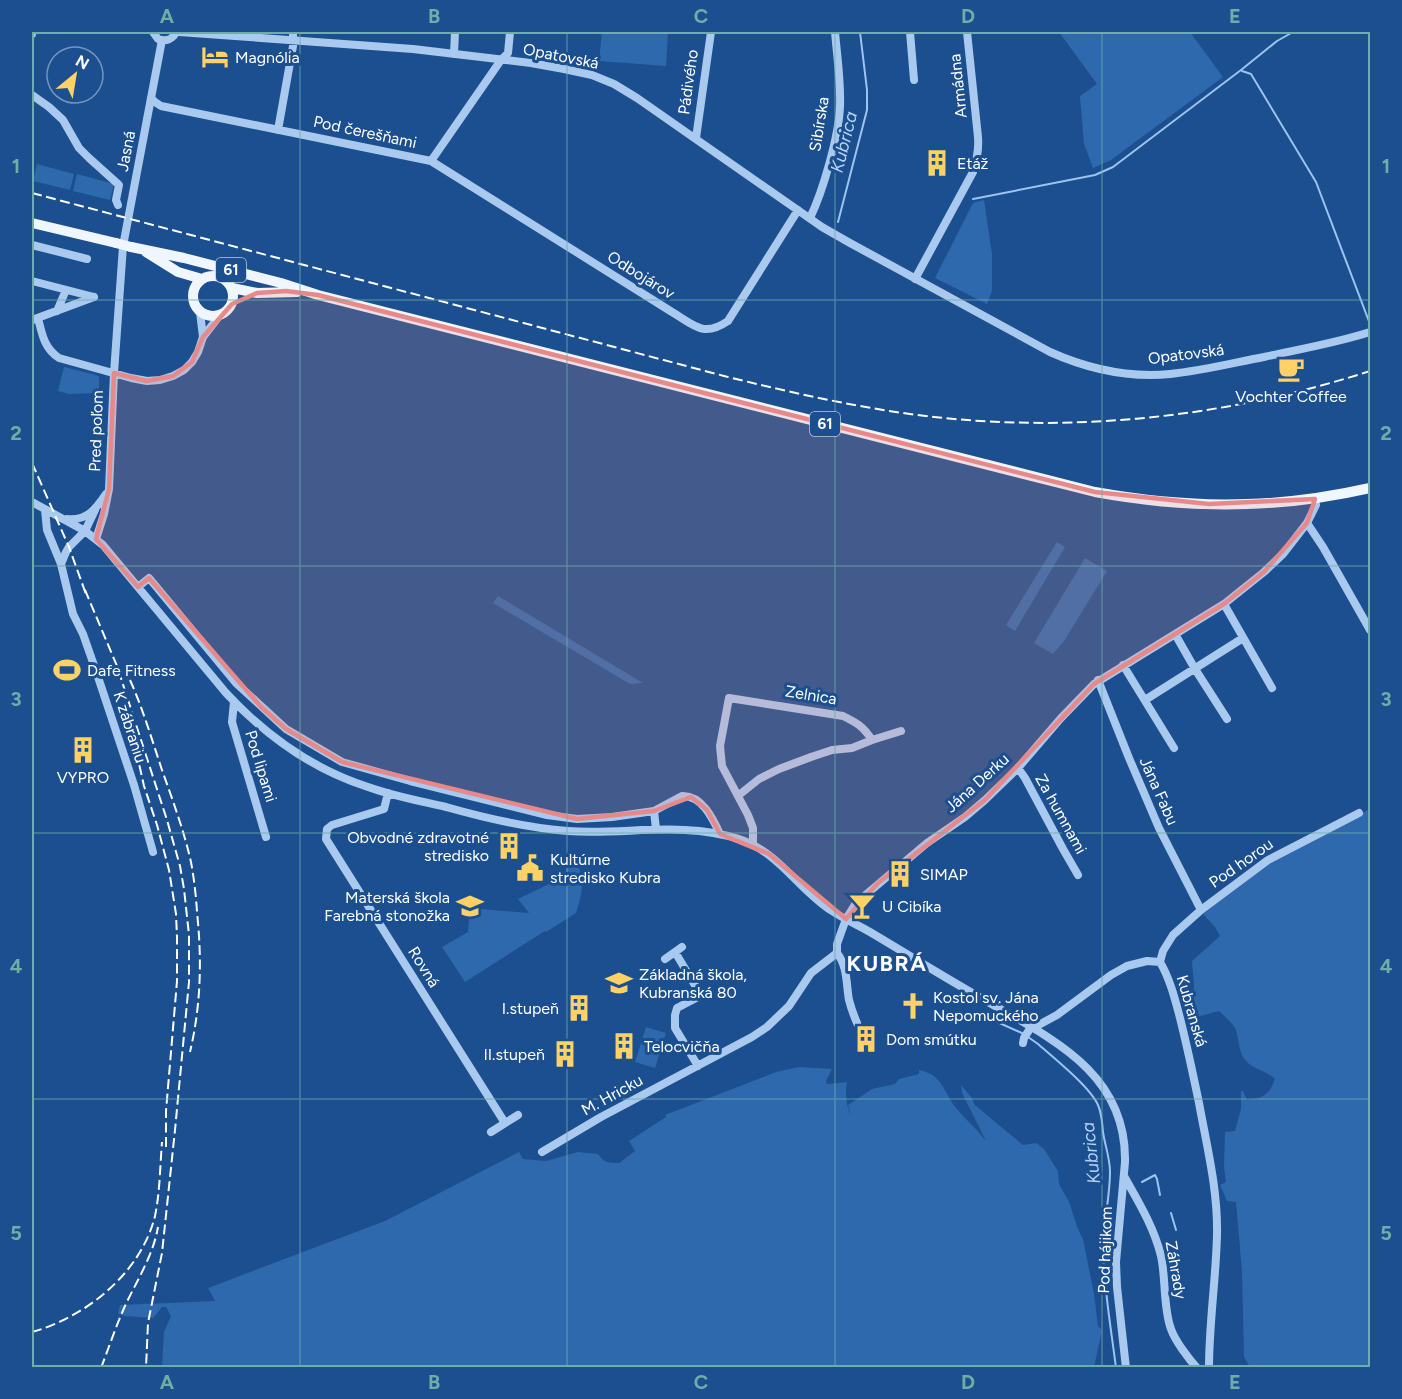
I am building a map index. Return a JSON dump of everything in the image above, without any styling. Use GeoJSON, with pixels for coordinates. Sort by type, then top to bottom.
{"type":"FeatureCollection","features":[{"type":"Feature","properties":{"kind":"main road","name":"61"},"geometry":{"type":"LineString","coordinates":[[32,223],[195,260],[318,295],[1095,492],[1146,500],[1209,504],[1264,504],[1315,499],[1371,488]]}},
{"type":"Feature","properties":{"kind":"main road","name":"61"},"geometry":{"type":"LineString","coordinates":[[143,250],[178,272],[202,279]]}},
{"type":"Feature","properties":{"kind":"main road","name":"61"},"geometry":{"type":"LineString","coordinates":[[178,272],[194,292]]}},
{"type":"Feature","properties":{"kind":"main road","name":"61"},"geometry":{"type":"LineString","coordinates":[[200,312],[193,299],[196,285],[207,277],[219,276],[229,283],[234,298],[229,309],[220,315]]}},
{"type":"Feature","properties":{"kind":"main road","name":"61"},"geometry":{"type":"LineString","coordinates":[[232,288],[257,293],[286,291],[318,295]]}},
{"type":"Feature","properties":{"kind":"main road","name":"61"},"geometry":{"type":"LineString","coordinates":[[232,304],[257,293]]}},
{"type":"Feature","properties":{"kind":"main road"},"geometry":{"type":"LineString","coordinates":[[200,312],[209,316],[220,315]]}},
{"type":"Feature","properties":{"kind":"street"},"geometry":{"type":"LineString","coordinates":[[153,32],[162,40],[169,39],[177,32]]}},
{"type":"Feature","properties":{"kind":"street","name":"Opatovská"},"geometry":{"type":"LineString","coordinates":[[177,32],[293,36],[501,60],[592,75],[614,84],[637,98],[837,236],[1040,346],[1066,359],[1100,370],[1156,375],[1193,371],[1339,341],[1371,332]]}},
{"type":"Feature","properties":{"kind":"street"},"geometry":{"type":"LineString","coordinates":[[454,32],[454,54]]}},
{"type":"Feature","properties":{"kind":"street","name":"Pod čerešňami"},"geometry":{"type":"LineString","coordinates":[[151,98],[161,106],[431,161],[508,53],[510,32]]}},
{"type":"Feature","properties":{"kind":"street","name":"Pádivého"},"geometry":{"type":"LineString","coordinates":[[696,138],[711,32]]}},
{"type":"Feature","properties":{"kind":"street","name":"Sibírska"},"geometry":{"type":"LineString","coordinates":[[810,218],[817,204],[834,145],[840,107],[835,32]]}},
{"type":"Feature","properties":{"kind":"street"},"geometry":{"type":"LineString","coordinates":[[910,32],[914,80]]}},
{"type":"Feature","properties":{"kind":"street","name":"Armádna"},"geometry":{"type":"LineString","coordinates":[[915,279],[974,172],[979,150],[967,32]]}},
{"type":"Feature","properties":{"kind":"street"},"geometry":{"type":"LineString","coordinates":[[278,130],[293,36]]}},
{"type":"Feature","properties":{"kind":"street","name":"Jasná"},"geometry":{"type":"LineString","coordinates":[[120,267],[162,40]]}},
{"type":"Feature","properties":{"kind":"street"},"geometry":{"type":"LineString","coordinates":[[32,95],[49,106],[63,120],[88,158],[119,185],[116,200],[118,205]]}},
{"type":"Feature","properties":{"kind":"street","name":"Odbojárov"},"geometry":{"type":"LineString","coordinates":[[431,161],[704,330],[719,327],[728,321],[798,210]]}},
{"type":"Feature","properties":{"kind":"street"},"geometry":{"type":"LineString","coordinates":[[32,245],[87,259]]}},
{"type":"Feature","properties":{"kind":"street","name":"Pred poľom"},"geometry":{"type":"LineString","coordinates":[[96,539],[109,489],[120,267]]}},
{"type":"Feature","properties":{"kind":"street","name":"Pred poľom"},"geometry":{"type":"LineString","coordinates":[[32,281],[94,297],[35,319],[43,340],[53,354],[68,362],[147,381],[173,376],[192,362],[203,337],[220,315]]}},
{"type":"Feature","properties":{"kind":"street"},"geometry":{"type":"LineString","coordinates":[[57,311],[66,290]]}},
{"type":"Feature","properties":{"kind":"street"},"geometry":{"type":"LineString","coordinates":[[200,312],[203,337]]}},
{"type":"Feature","properties":{"kind":"street","name":"Pred poľom"},"geometry":{"type":"LineString","coordinates":[[61,564],[69,547],[85,531],[109,489]]}},
{"type":"Feature","properties":{"kind":"street","name":"Jána Derku"},"geometry":{"type":"LineString","coordinates":[[846,919],[856,903],[864,896],[927,843],[985,800],[1018,768],[1078,699],[1098,680],[1224,604],[1254,580],[1283,554],[1307,523],[1316,505],[1315,499]]}},
{"type":"Feature","properties":{"kind":"street"},"geometry":{"type":"LineString","coordinates":[[32,502],[96,539],[111,553],[234,702],[278,741],[337,776],[388,793],[473,814],[544,828],[589,831],[693,830],[720,834],[753,844],[769,854],[823,905],[1028,1033]]}},
{"type":"Feature","properties":{"kind":"street","name":"K zábraniu"},"geometry":{"type":"LineString","coordinates":[[45,510],[47,530],[61,564],[73,614],[96,671],[134,785],[153,852]]}},
{"type":"Feature","properties":{"kind":"street"},"geometry":{"type":"LineString","coordinates":[[61,518],[79,519],[95,510]]}},
{"type":"Feature","properties":{"kind":"street"},"geometry":{"type":"LineString","coordinates":[[1307,523],[1371,630]]}},
{"type":"Feature","properties":{"kind":"street"},"geometry":{"type":"LineString","coordinates":[[138,587],[149,579],[236,683],[286,729],[342,762],[476,798],[547,815],[577,819],[654,811],[682,796],[691,797],[714,820],[720,834]]}},
{"type":"Feature","properties":{"kind":"street"},"geometry":{"type":"LineString","coordinates":[[1224,604],[1272,688]]}},
{"type":"Feature","properties":{"kind":"street"},"geometry":{"type":"LineString","coordinates":[[180,637],[191,629]]}},
{"type":"Feature","properties":{"kind":"street"},"geometry":{"type":"LineString","coordinates":[[1175,634],[1227,719]]}},
{"type":"Feature","properties":{"kind":"street"},"geometry":{"type":"LineString","coordinates":[[1145,700],[1243,638]]}},
{"type":"Feature","properties":{"kind":"street"},"geometry":{"type":"LineString","coordinates":[[1124,665],[1174,748]]}},
{"type":"Feature","properties":{"kind":"street","name":"Jána Fabu"},"geometry":{"type":"LineString","coordinates":[[1098,680],[1159,828],[1201,910]]}},
{"type":"Feature","properties":{"kind":"street"},"geometry":{"type":"LineString","coordinates":[[226,693],[236,683]]}},
{"type":"Feature","properties":{"kind":"street","name":"Zelnica"},"geometry":{"type":"LineString","coordinates":[[753,844],[753,828],[739,795],[722,766],[720,746],[729,698],[843,716],[865,729],[872,740]]}},
{"type":"Feature","properties":{"kind":"street","name":"Pod lipami"},"geometry":{"type":"LineString","coordinates":[[234,702],[232,722],[266,837]]}},
{"type":"Feature","properties":{"kind":"street"},"geometry":{"type":"LineString","coordinates":[[278,741],[286,729]]}},
{"type":"Feature","properties":{"kind":"street"},"geometry":{"type":"LineString","coordinates":[[739,795],[759,779],[779,769],[832,750],[852,748],[902,731]]}},
{"type":"Feature","properties":{"kind":"street"},"geometry":{"type":"LineString","coordinates":[[337,776],[342,762]]}},
{"type":"Feature","properties":{"kind":"street","name":"Za humnami"},"geometry":{"type":"LineString","coordinates":[[1018,768],[1078,875]]}},
{"type":"Feature","properties":{"kind":"street"},"geometry":{"type":"LineString","coordinates":[[406,797],[410,781]]}},
{"type":"Feature","properties":{"kind":"street","name":"Rovná"},"geometry":{"type":"LineString","coordinates":[[388,793],[384,809],[332,825],[327,829],[326,839],[505,1123]]}},
{"type":"Feature","properties":{"kind":"street"},"geometry":{"type":"LineString","coordinates":[[473,814],[476,798]]}},
{"type":"Feature","properties":{"kind":"street"},"geometry":{"type":"LineString","coordinates":[[654,811],[656,829]]}},
{"type":"Feature","properties":{"kind":"street","name":"Pod horou"},"geometry":{"type":"LineString","coordinates":[[1160,962],[1163,951],[1173,935],[1201,910],[1268,860],[1359,813]]}},
{"type":"Feature","properties":{"kind":"street"},"geometry":{"type":"LineString","coordinates":[[544,828],[547,815]]}},
{"type":"Feature","properties":{"kind":"street"},"geometry":{"type":"LineString","coordinates":[[612,817],[612,830]]}},
{"type":"Feature","properties":{"kind":"street"},"geometry":{"type":"LineString","coordinates":[[846,919],[837,944],[837,954],[841,958],[847,975],[849,1000],[857,1023]]}},
{"type":"Feature","properties":{"kind":"street"},"geometry":{"type":"LineString","coordinates":[[664,959],[679,950],[699,992],[698,997],[677,1008],[675,1014],[675,1028],[698,1066]]}},
{"type":"Feature","properties":{"kind":"street","name":"M. Hricku"},"geometry":{"type":"LineString","coordinates":[[542,1152],[601,1117],[738,1046],[766,1027],[789,1006],[811,973],[837,954]]}},
{"type":"Feature","properties":{"kind":"street","name":"Kubranská"},"geometry":{"type":"LineString","coordinates":[[1028,1033],[1058,1015],[1111,975],[1127,966],[1147,961],[1160,962],[1174,995],[1185,1037],[1216,1200],[1217,1234],[1209,1368]]}},
{"type":"Feature","properties":{"kind":"street","name":"Pod hájikom"},"geometry":{"type":"LineString","coordinates":[[1028,1033],[1060,1045],[1080,1061],[1094,1076],[1112,1102],[1124,1134],[1126,1146],[1116,1262],[1126,1368]]}},
{"type":"Feature","properties":{"kind":"street"},"geometry":{"type":"LineString","coordinates":[[491,1132],[518,1115]]}},
{"type":"Feature","properties":{"kind":"street","name":"Záhrady"},"geometry":{"type":"LineString","coordinates":[[1124,1176],[1156,1238],[1161,1257],[1170,1328],[1197,1368]]}},
{"type":"Feature","properties":{"kind":"highlighted area"},"geometry":{"type":"Polygon","coordinates":[[[286,291],[318,295],[1095,492],[1209,504],[1315,499],[1307,523],[1264,572],[1224,604],[1094,684],[985,800],[878,883],[846,919],[769,854],[720,834],[707,810],[691,797],[654,811],[577,819],[342,762],[286,729],[261,707],[149,578],[138,587],[96,539],[109,489],[114,373],[147,381],[173,376],[192,362],[203,337],[232,304],[257,293],[286,291]]]}},
{"type":"Feature","properties":{"kind":"shaded area"},"geometry":{"type":"Polygon","coordinates":[[[602,32],[668,32],[666,66],[599,61],[602,32]]]}},
{"type":"Feature","properties":{"kind":"shaded area"},"geometry":{"type":"Polygon","coordinates":[[[1059,32],[1190,32],[1223,77],[1111,160],[1093,168],[1084,144],[1080,96],[1097,84],[1059,32]]]}},
{"type":"Feature","properties":{"kind":"shaded area"},"geometry":{"type":"Polygon","coordinates":[[[37,164],[74,174],[70,190],[33,181],[37,164]]]}},
{"type":"Feature","properties":{"kind":"shaded area"},"geometry":{"type":"Polygon","coordinates":[[[77,174],[114,184],[110,200],[73,191],[77,174]]]}},
{"type":"Feature","properties":{"kind":"shaded area"},"geometry":{"type":"Polygon","coordinates":[[[984,200],[992,254],[992,291],[987,304],[935,278],[973,203],[984,200]]]}},
{"type":"Feature","properties":{"kind":"shaded area"},"geometry":{"type":"Polygon","coordinates":[[[64,367],[99,377],[99,393],[69,394],[58,391],[64,367]]]}},
{"type":"Feature","properties":{"kind":"shaded area"},"geometry":{"type":"Polygon","coordinates":[[[1057,542],[1065,547],[1015,631],[1006,625],[1057,542]]]}},
{"type":"Feature","properties":{"kind":"shaded area"},"geometry":{"type":"Polygon","coordinates":[[[1085,558],[1107,571],[1064,641],[1053,654],[1034,643],[1085,558]]]}},
{"type":"Feature","properties":{"kind":"shaded area"},"geometry":{"type":"Polygon","coordinates":[[[498,596],[643,683],[630,684],[493,603],[498,596]]]}},
{"type":"Feature","properties":{"kind":"shaded area"},"geometry":{"type":"Polygon","coordinates":[[[1370,809],[1370,1367],[1250,1367],[1244,1357],[1242,1272],[1236,1202],[1227,1201],[1220,1185],[1226,1182],[1225,1132],[1235,1131],[1241,1109],[1241,1091],[1247,1100],[1258,1098],[1268,1092],[1275,1079],[1246,1061],[1235,1027],[1219,1011],[1186,1020],[1184,1015],[1192,1012],[1194,987],[1192,961],[1220,936],[1203,914],[1276,857],[1370,809]]]}},
{"type":"Feature","properties":{"kind":"shaded area"},"geometry":{"type":"Polygon","coordinates":[[[567,859],[575,860],[581,873],[581,893],[576,913],[465,982],[442,947],[468,932],[470,908],[529,913],[518,899],[551,883],[552,876],[566,878],[567,859]]]}},
{"type":"Feature","properties":{"kind":"shaded area"},"geometry":{"type":"Polygon","coordinates":[[[646,1027],[666,1033],[655,1068],[635,1062],[646,1027]]]}},
{"type":"Feature","properties":{"kind":"shaded area"},"geometry":{"type":"Polygon","coordinates":[[[799,1067],[832,1069],[826,1081],[827,1084],[847,1082],[846,1099],[851,1116],[848,1105],[872,1089],[895,1084],[899,1079],[919,1074],[919,1070],[927,1072],[938,1080],[952,1103],[986,1141],[962,1093],[961,1085],[972,1098],[975,1106],[1023,1145],[1036,1143],[1044,1149],[1058,1171],[1059,1184],[1069,1202],[1083,1239],[1098,1326],[1102,1330],[1094,1367],[162,1367],[164,1332],[171,1316],[166,1307],[162,1307],[153,1318],[118,1314],[120,1305],[215,1301],[208,1288],[385,1221],[519,1152],[523,1159],[546,1161],[578,1152],[598,1154],[607,1162],[619,1163],[635,1151],[629,1141],[666,1117],[665,1115],[776,1072],[799,1067]]]}},
{"type":"Feature","properties":{"kind":"waterway","name":"Kubrica"},"geometry":{"type":"LineString","coordinates":[[838,222],[867,110],[860,32]]}},
{"type":"Feature","properties":{"kind":"waterway"},"geometry":{"type":"LineString","coordinates":[[973,199],[1095,175],[1113,167],[1277,41],[1293,32]]}},
{"type":"Feature","properties":{"kind":"waterway"},"geometry":{"type":"LineString","coordinates":[[1242,71],[1251,74],[1316,182],[1370,324]]}},
{"type":"Feature","properties":{"kind":"waterway","name":"Kubrica"},"geometry":{"type":"LineString","coordinates":[[995,1021],[1024,1034]]}},
{"type":"Feature","properties":{"kind":"waterway","name":"Kubrica"},"geometry":{"type":"LineString","coordinates":[[1028,1037],[1080,1081],[1094,1098],[1100,1112],[1110,1167],[1103,1250],[1106,1294],[1116,1368]]}},
{"type":"Feature","properties":{"kind":"waterway"},"geometry":{"type":"LineString","coordinates":[[1142,1182],[1155,1175],[1160,1195]]}},
{"type":"Feature","properties":{"kind":"waterway"},"geometry":{"type":"LineString","coordinates":[[1171,1213],[1176,1230]]}},
{"type":"Feature","properties":{"kind":"railway"},"geometry":{"type":"LineString","coordinates":[[32,193],[724,376],[828,400],[907,414],[1044,423],[1155,417],[1209,410],[1264,399],[1317,387],[1370,371]]}},
{"type":"Feature","properties":{"kind":"railway"},"geometry":{"type":"LineString","coordinates":[[32,463],[69,547],[87,597]]}},
{"type":"Feature","properties":{"kind":"railway"},"geometry":{"type":"LineString","coordinates":[[85,590],[117,666],[167,820],[180,866],[189,935],[189,982],[175,1130],[162,1253],[148,1323],[146,1368]]}},
{"type":"Feature","properties":{"kind":"railway"},"geometry":{"type":"LineString","coordinates":[[130,680],[178,816],[192,868],[199,930],[200,965],[198,1000],[190,1052]]}},
{"type":"Feature","properties":{"kind":"railway"},"geometry":{"type":"LineString","coordinates":[[133,737],[144,786],[169,870],[176,914],[177,981],[166,1111],[166,1151]]}},
{"type":"Feature","properties":{"kind":"railway"},"geometry":{"type":"LineString","coordinates":[[32,1332],[72,1316],[91,1304],[109,1290],[137,1256],[148,1237],[155,1216],[162,1142]]}},
{"type":"Feature","properties":{"kind":"railway"},"geometry":{"type":"LineString","coordinates":[[101,1368],[122,1314],[149,1258],[158,1227]]}},
{"type":"Feature","properties":{"kind":"place","name":"Magnólia"},"geometry":{"type":"Point","coordinates":[215,57]}},
{"type":"Feature","properties":{"kind":"place","name":"Etáž"},"geometry":{"type":"Point","coordinates":[937,163]}},
{"type":"Feature","properties":{"kind":"place","name":"Vochter Coffee"},"geometry":{"type":"Point","coordinates":[1291,369]}},
{"type":"Feature","properties":{"kind":"place","name":"Dafe Fitness"},"geometry":{"type":"Point","coordinates":[67,670]}},
{"type":"Feature","properties":{"kind":"place","name":"VYPRO"},"geometry":{"type":"Point","coordinates":[83,750]}},
{"type":"Feature","properties":{"kind":"place","name":"Obvodné zdravotné stredisko"},"geometry":{"type":"Point","coordinates":[509,846]}},
{"type":"Feature","properties":{"kind":"place","name":"Kultúrne stredisko Kubra"},"geometry":{"type":"Point","coordinates":[530,868]}},
{"type":"Feature","properties":{"kind":"place","name":"SIMAP"},"geometry":{"type":"Point","coordinates":[900,874]}},
{"type":"Feature","properties":{"kind":"place","name":"Materská škola Farebná stonožka"},"geometry":{"type":"Point","coordinates":[470,906]}},
{"type":"Feature","properties":{"kind":"place","name":"U Cibíka"},"geometry":{"type":"Point","coordinates":[862,906]}},
{"type":"Feature","properties":{"kind":"place","name":"Základná škola, Kubranská 80"},"geometry":{"type":"Point","coordinates":[619,983]}},
{"type":"Feature","properties":{"kind":"place","name":"Kostol sv. Jána Nepomuckého"},"geometry":{"type":"Point","coordinates":[913,1006]}},
{"type":"Feature","properties":{"kind":"place","name":"I.stupeň"},"geometry":{"type":"Point","coordinates":[579,1008]}},
{"type":"Feature","properties":{"kind":"place","name":"Dom smútku"},"geometry":{"type":"Point","coordinates":[866,1039]}},
{"type":"Feature","properties":{"kind":"place","name":"Telocvičňa"},"geometry":{"type":"Point","coordinates":[624,1046]}},
{"type":"Feature","properties":{"kind":"place","name":"II.stupeň"},"geometry":{"type":"Point","coordinates":[565,1054]}},
{"type":"Feature","properties":{"kind":"district","name":"KUBRÁ"},"geometry":{"type":"Point","coordinates":[887,963]}}]}
